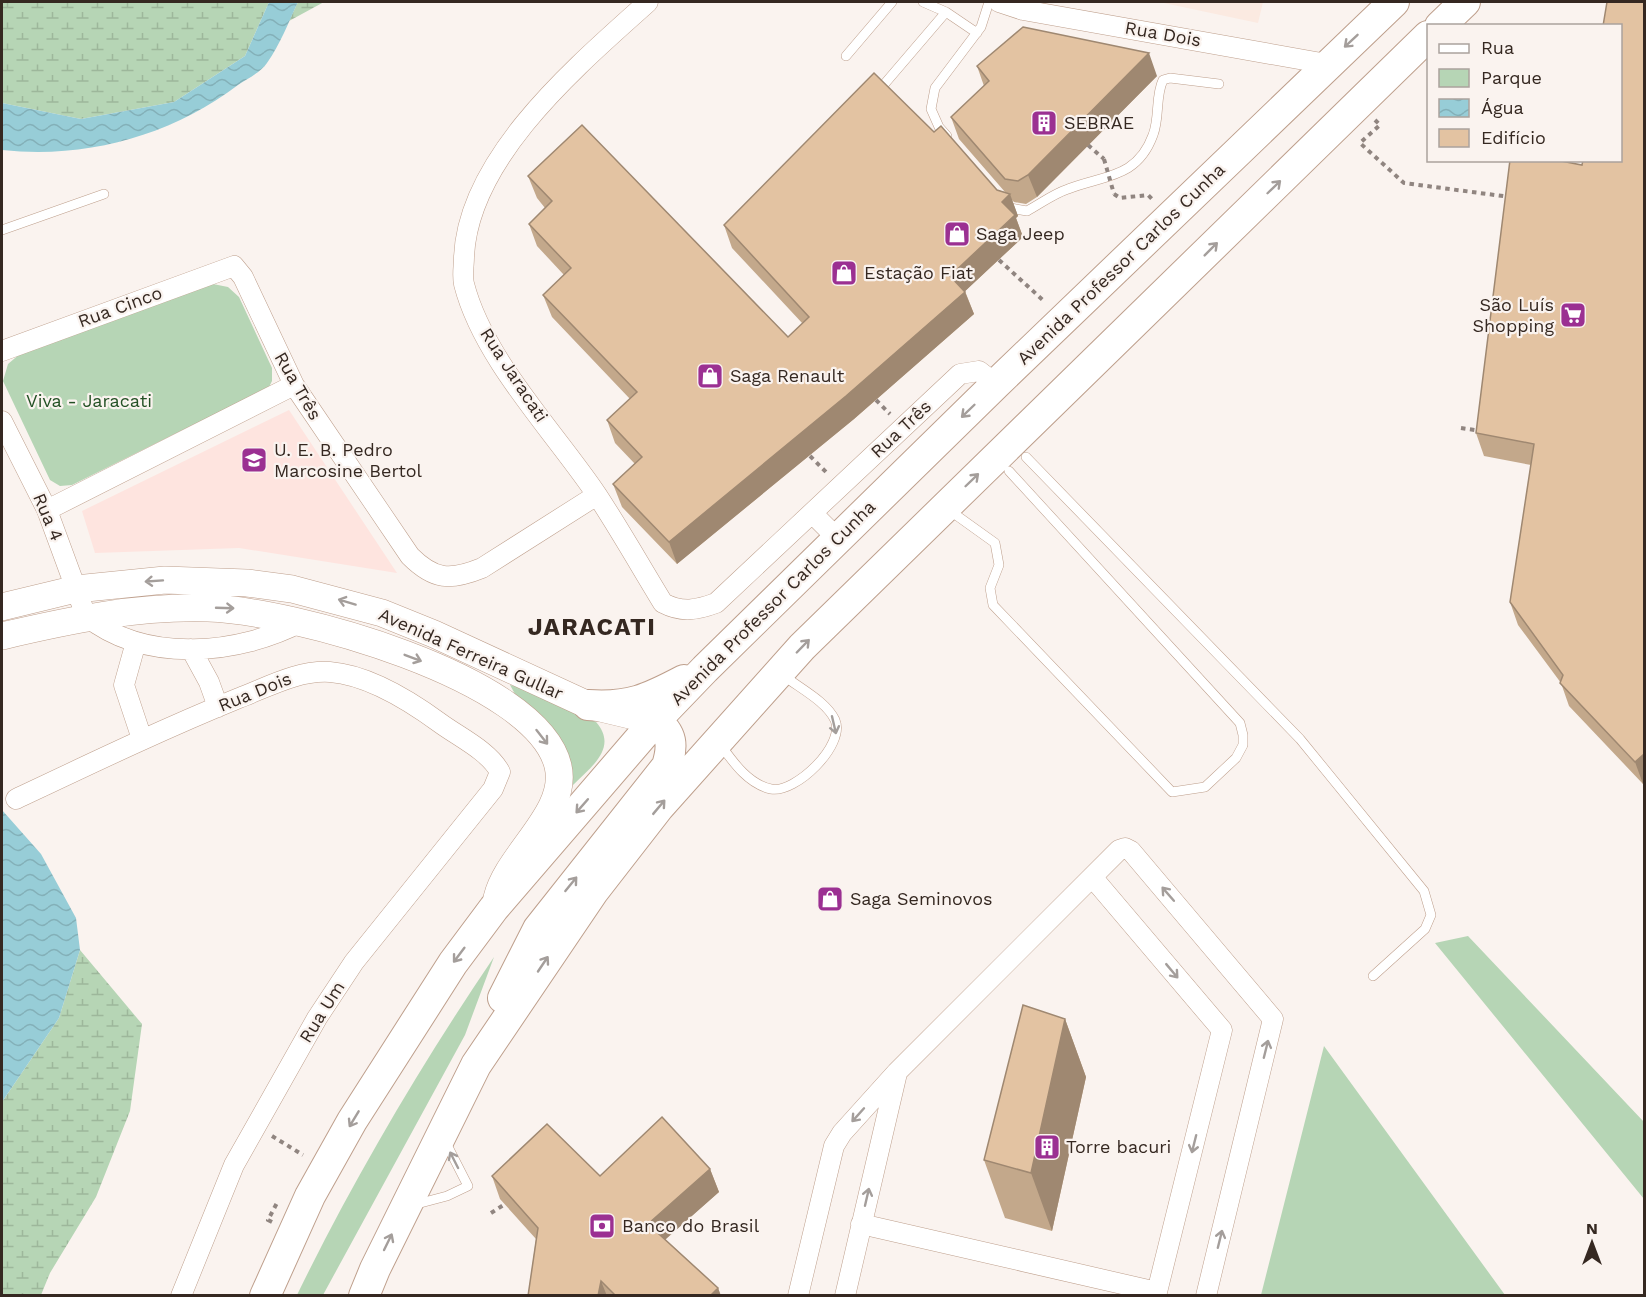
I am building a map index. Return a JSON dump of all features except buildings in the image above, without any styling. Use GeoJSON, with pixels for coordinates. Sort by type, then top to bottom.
{"type":"FeatureCollection","features":[{"type":"Feature","properties":{"kind":"main road","name":"Avenida Professor Carlos Cunha"},"geometry":{"type":"LineString","coordinates":[[265,1296],[294,1231],[346,1131],[403,1038],[494,908],[655,721],[705,669],[996,384],[1394,2]]}},
{"type":"Feature","properties":{"kind":"main road"},"geometry":{"type":"LineString","coordinates":[[1442,24],[1465,2]]}},
{"type":"Feature","properties":{"kind":"main road"},"geometry":{"type":"LineString","coordinates":[[476,1065],[593,892],[659,807],[779,671],[1427,37]]}},
{"type":"Feature","properties":{"kind":"main road","name":"Avenida Ferreira Gullar"},"geometry":{"type":"LineString","coordinates":[[2,607],[76,589],[115,583],[206,580],[292,590],[337,599],[382,613],[434,634],[588,705],[655,721]]}},
{"type":"Feature","properties":{"kind":"main road","name":"Avenida Ferreira Gullar"},"geometry":{"type":"LineString","coordinates":[[2,636],[86,616],[130,611],[241,609],[303,621],[349,634],[458,678],[521,716],[537,730],[550,747],[558,767],[559,780],[554,805],[506,872],[494,908]]}},
{"type":"Feature","properties":{"kind":"main road"},"geometry":{"type":"LineString","coordinates":[[588,705],[624,706],[640,702],[705,669]]}},
{"type":"Feature","properties":{"kind":"main road"},"geometry":{"type":"LineString","coordinates":[[365,1295],[405,1207],[476,1065],[510,982],[538,929],[667,766],[672,740],[668,732],[655,721]]}},
{"type":"Feature","properties":{"kind":"street","name":"Rua Jaracati"},"geometry":{"type":"LineString","coordinates":[[648,2],[598,46],[525,121],[492,171],[465,231],[464,282],[482,330],[525,397],[597,495],[663,603],[675,609],[700,609]]}},
{"type":"Feature","properties":{"kind":"street","name":"Rua Dois"},"geometry":{"type":"LineString","coordinates":[[999,2],[1023,10],[1327,64]]}},
{"type":"Feature","properties":{"kind":"street","name":"Rua Cinco"},"geometry":{"type":"LineString","coordinates":[[2,351],[228,267],[238,269]]}},
{"type":"Feature","properties":{"kind":"street","name":"Rua Três"},"geometry":{"type":"LineString","coordinates":[[238,269],[294,385],[410,556],[431,574],[455,576],[482,568],[597,495]]}},
{"type":"Feature","properties":{"kind":"street","name":"Rua Três"},"geometry":{"type":"LineString","coordinates":[[700,609],[716,603],[960,374],[979,371],[996,384]]}},
{"type":"Feature","properties":{"kind":"street"},"geometry":{"type":"LineString","coordinates":[[47,510],[294,385]]}},
{"type":"Feature","properties":{"kind":"street","name":"Rua 4"},"geometry":{"type":"LineString","coordinates":[[2,421],[47,510],[86,616]]}},
{"type":"Feature","properties":{"kind":"street"},"geometry":{"type":"LineString","coordinates":[[812,513],[838,539]]}},
{"type":"Feature","properties":{"kind":"street"},"geometry":{"type":"LineString","coordinates":[[86,616],[100,627],[136,642],[190,649],[260,640],[303,621]]}},
{"type":"Feature","properties":{"kind":"street"},"geometry":{"type":"LineString","coordinates":[[136,642],[124,686],[142,739]]}},
{"type":"Feature","properties":{"kind":"street"},"geometry":{"type":"LineString","coordinates":[[190,649],[209,682],[218,707]]}},
{"type":"Feature","properties":{"kind":"street","name":"Rua Dois"},"geometry":{"type":"LineString","coordinates":[[16,799],[142,739],[300,674],[333,672],[366,682],[425,712],[489,759]]}},
{"type":"Feature","properties":{"kind":"street","name":"Rua Um"},"geometry":{"type":"LineString","coordinates":[[181,1296],[234,1165],[317,1018],[354,962],[493,789],[500,772],[489,759]]}},
{"type":"Feature","properties":{"kind":"street"},"geometry":{"type":"LineString","coordinates":[[798,1296],[834,1146],[842,1132],[897,1072],[1119,850],[1125,848],[1131,851],[1273,1019],[1206,1296]]}},
{"type":"Feature","properties":{"kind":"street"},"geometry":{"type":"LineString","coordinates":[[861,1224],[1157,1294],[1222,1030],[1093,878]]}},
{"type":"Feature","properties":{"kind":"street"},"geometry":{"type":"LineString","coordinates":[[845,1296],[897,1072]]}},
{"type":"Feature","properties":{"kind":"lane"},"geometry":{"type":"LineString","coordinates":[[846,56],[892,2]]}},
{"type":"Feature","properties":{"kind":"lane"},"geometry":{"type":"LineString","coordinates":[[922,2],[946,12],[977,33]]}},
{"type":"Feature","properties":{"kind":"lane"},"geometry":{"type":"LineString","coordinates":[[955,145],[939,128],[931,109],[935,88],[977,33],[989,2]]}},
{"type":"Feature","properties":{"kind":"lane"},"geometry":{"type":"LineString","coordinates":[[880,88],[946,12]]}},
{"type":"Feature","properties":{"kind":"lane"},"geometry":{"type":"LineString","coordinates":[[1002,199],[1010,207],[1027,211],[1067,189],[1116,176],[1130,167],[1148,146],[1154,133],[1159,88],[1163,80],[1170,78],[1219,84]]}},
{"type":"Feature","properties":{"kind":"lane"},"geometry":{"type":"LineString","coordinates":[[2,230],[104,194]]}},
{"type":"Feature","properties":{"kind":"lane"},"geometry":{"type":"LineString","coordinates":[[1026,457],[1300,739],[1424,891],[1431,915],[1425,929],[1373,976]]}},
{"type":"Feature","properties":{"kind":"lane"},"geometry":{"type":"LineString","coordinates":[[945,507],[995,543],[999,566],[990,588],[993,605],[1172,792],[1205,787],[1236,758],[1243,745],[1239,723],[1009,471]]}},
{"type":"Feature","properties":{"kind":"lane"},"geometry":{"type":"LineString","coordinates":[[718,740],[744,774],[757,784],[769,789],[785,788],[794,783],[827,753],[836,738],[835,721],[829,710],[779,671]]}},
{"type":"Feature","properties":{"kind":"lane"},"geometry":{"type":"LineString","coordinates":[[405,1207],[447,1196],[468,1186],[441,1133]]}},
{"type":"Feature","properties":{"kind":"path"},"geometry":{"type":"LineString","coordinates":[[1360,143],[1404,183],[1517,198]]}},
{"type":"Feature","properties":{"kind":"path"},"geometry":{"type":"LineString","coordinates":[[1088,145],[1104,159],[1114,194],[1119,198],[1148,195],[1170,218]]}},
{"type":"Feature","properties":{"kind":"path"},"geometry":{"type":"LineString","coordinates":[[999,260],[1064,319]]}},
{"type":"Feature","properties":{"kind":"path"},"geometry":{"type":"LineString","coordinates":[[1461,428],[1487,433]]}},
{"type":"Feature","properties":{"kind":"path"},"geometry":{"type":"LineString","coordinates":[[256,1127],[303,1154],[298,1164]]}},
{"type":"Feature","properties":{"kind":"path"},"geometry":{"type":"LineString","coordinates":[[283,1192],[267,1220],[294,1231]]}},
{"type":"Feature","properties":{"kind":"path"},"geometry":{"type":"LineString","coordinates":[[491,1213],[505,1204]]}},
{"type":"Feature","properties":{"kind":"shaded area"},"geometry":{"type":"Polygon","coordinates":[[[1159,2],[1263,2],[1258,23],[1159,2]]]}},
{"type":"Feature","properties":{"kind":"shaded area","name":"U. E. B. Pedro Marcosine Bertol"},"geometry":{"type":"Polygon","coordinates":[[[289,410],[397,573],[239,548],[95,553],[82,511],[289,410]]]}},
{"type":"Feature","properties":{"kind":"green space"},"geometry":{"type":"Polygon","coordinates":[[[2,2],[269,2],[245,56],[174,102],[81,119],[2,103],[2,2]]]}},
{"type":"Feature","properties":{"kind":"green space"},"geometry":{"type":"Polygon","coordinates":[[[298,2],[324,2],[289,21],[298,2]]]}},
{"type":"Feature","properties":{"kind":"green space","name":"Viva - Jaracati"},"geometry":{"type":"Polygon","coordinates":[[[213,284],[228,287],[239,297],[272,368],[272,381],[269,387],[72,485],[60,486],[50,480],[3,381],[8,364],[21,353],[213,284]]]}},
{"type":"Feature","properties":{"kind":"green space"},"geometry":{"type":"Polygon","coordinates":[[[510,685],[521,687],[596,722],[602,731],[603,749],[599,757],[572,786],[569,757],[563,745],[547,723],[515,694],[510,685]]]}},
{"type":"Feature","properties":{"kind":"green space"},"geometry":{"type":"Polygon","coordinates":[[[1468,936],[1644,1122],[1644,1199],[1435,943],[1468,936]]]}},
{"type":"Feature","properties":{"kind":"green space"},"geometry":{"type":"Polygon","coordinates":[[[80,950],[142,1024],[130,1111],[96,1197],[50,1273],[41,1295],[2,1295],[2,1102],[59,1018],[80,950]]]}},
{"type":"Feature","properties":{"kind":"green space"},"geometry":{"type":"Polygon","coordinates":[[[494,957],[465,1035],[323,1295],[297,1295],[341,1209],[390,1123],[441,1038],[494,957]]]}},
{"type":"Feature","properties":{"kind":"green space"},"geometry":{"type":"Polygon","coordinates":[[[1324,1046],[1505,1295],[1261,1295],[1324,1046]]]}},
{"type":"Feature","properties":{"kind":"water"},"geometry":{"type":"Polygon","coordinates":[[[269,2],[298,2],[276,49],[267,63],[254,75],[212,103],[156,130],[96,147],[34,152],[2,150],[2,103],[81,119],[174,102],[245,56],[269,2]]]}},
{"type":"Feature","properties":{"kind":"water"},"geometry":{"type":"Polygon","coordinates":[[[2,810],[41,854],[76,918],[80,950],[59,1018],[2,1102],[2,810]]]}},
{"type":"Feature","properties":{"kind":"place","name":"SEBRAE"},"geometry":{"type":"Point","coordinates":[1044,123]}},
{"type":"Feature","properties":{"kind":"place","name":"Saga Jeep"},"geometry":{"type":"Point","coordinates":[957,234]}},
{"type":"Feature","properties":{"kind":"place","name":"Estação Fiat"},"geometry":{"type":"Point","coordinates":[844,273]}},
{"type":"Feature","properties":{"kind":"place","name":"São Luís Shopping"},"geometry":{"type":"Point","coordinates":[1573,315]}},
{"type":"Feature","properties":{"kind":"place","name":"Saga Renault"},"geometry":{"type":"Point","coordinates":[710,376]}},
{"type":"Feature","properties":{"kind":"place","name":"U. E. B. Pedro Marcosine Bertol"},"geometry":{"type":"Point","coordinates":[254,460]}},
{"type":"Feature","properties":{"kind":"place","name":"Saga Seminovos"},"geometry":{"type":"Point","coordinates":[830,899]}},
{"type":"Feature","properties":{"kind":"place","name":"Torre bacuri"},"geometry":{"type":"Point","coordinates":[1047,1147]}},
{"type":"Feature","properties":{"kind":"place","name":"Banco do Brasil"},"geometry":{"type":"Point","coordinates":[602,1226]}},
{"type":"Feature","properties":{"kind":"district","name":"JARACATI"},"geometry":{"type":"Point","coordinates":[592,627]}}]}
